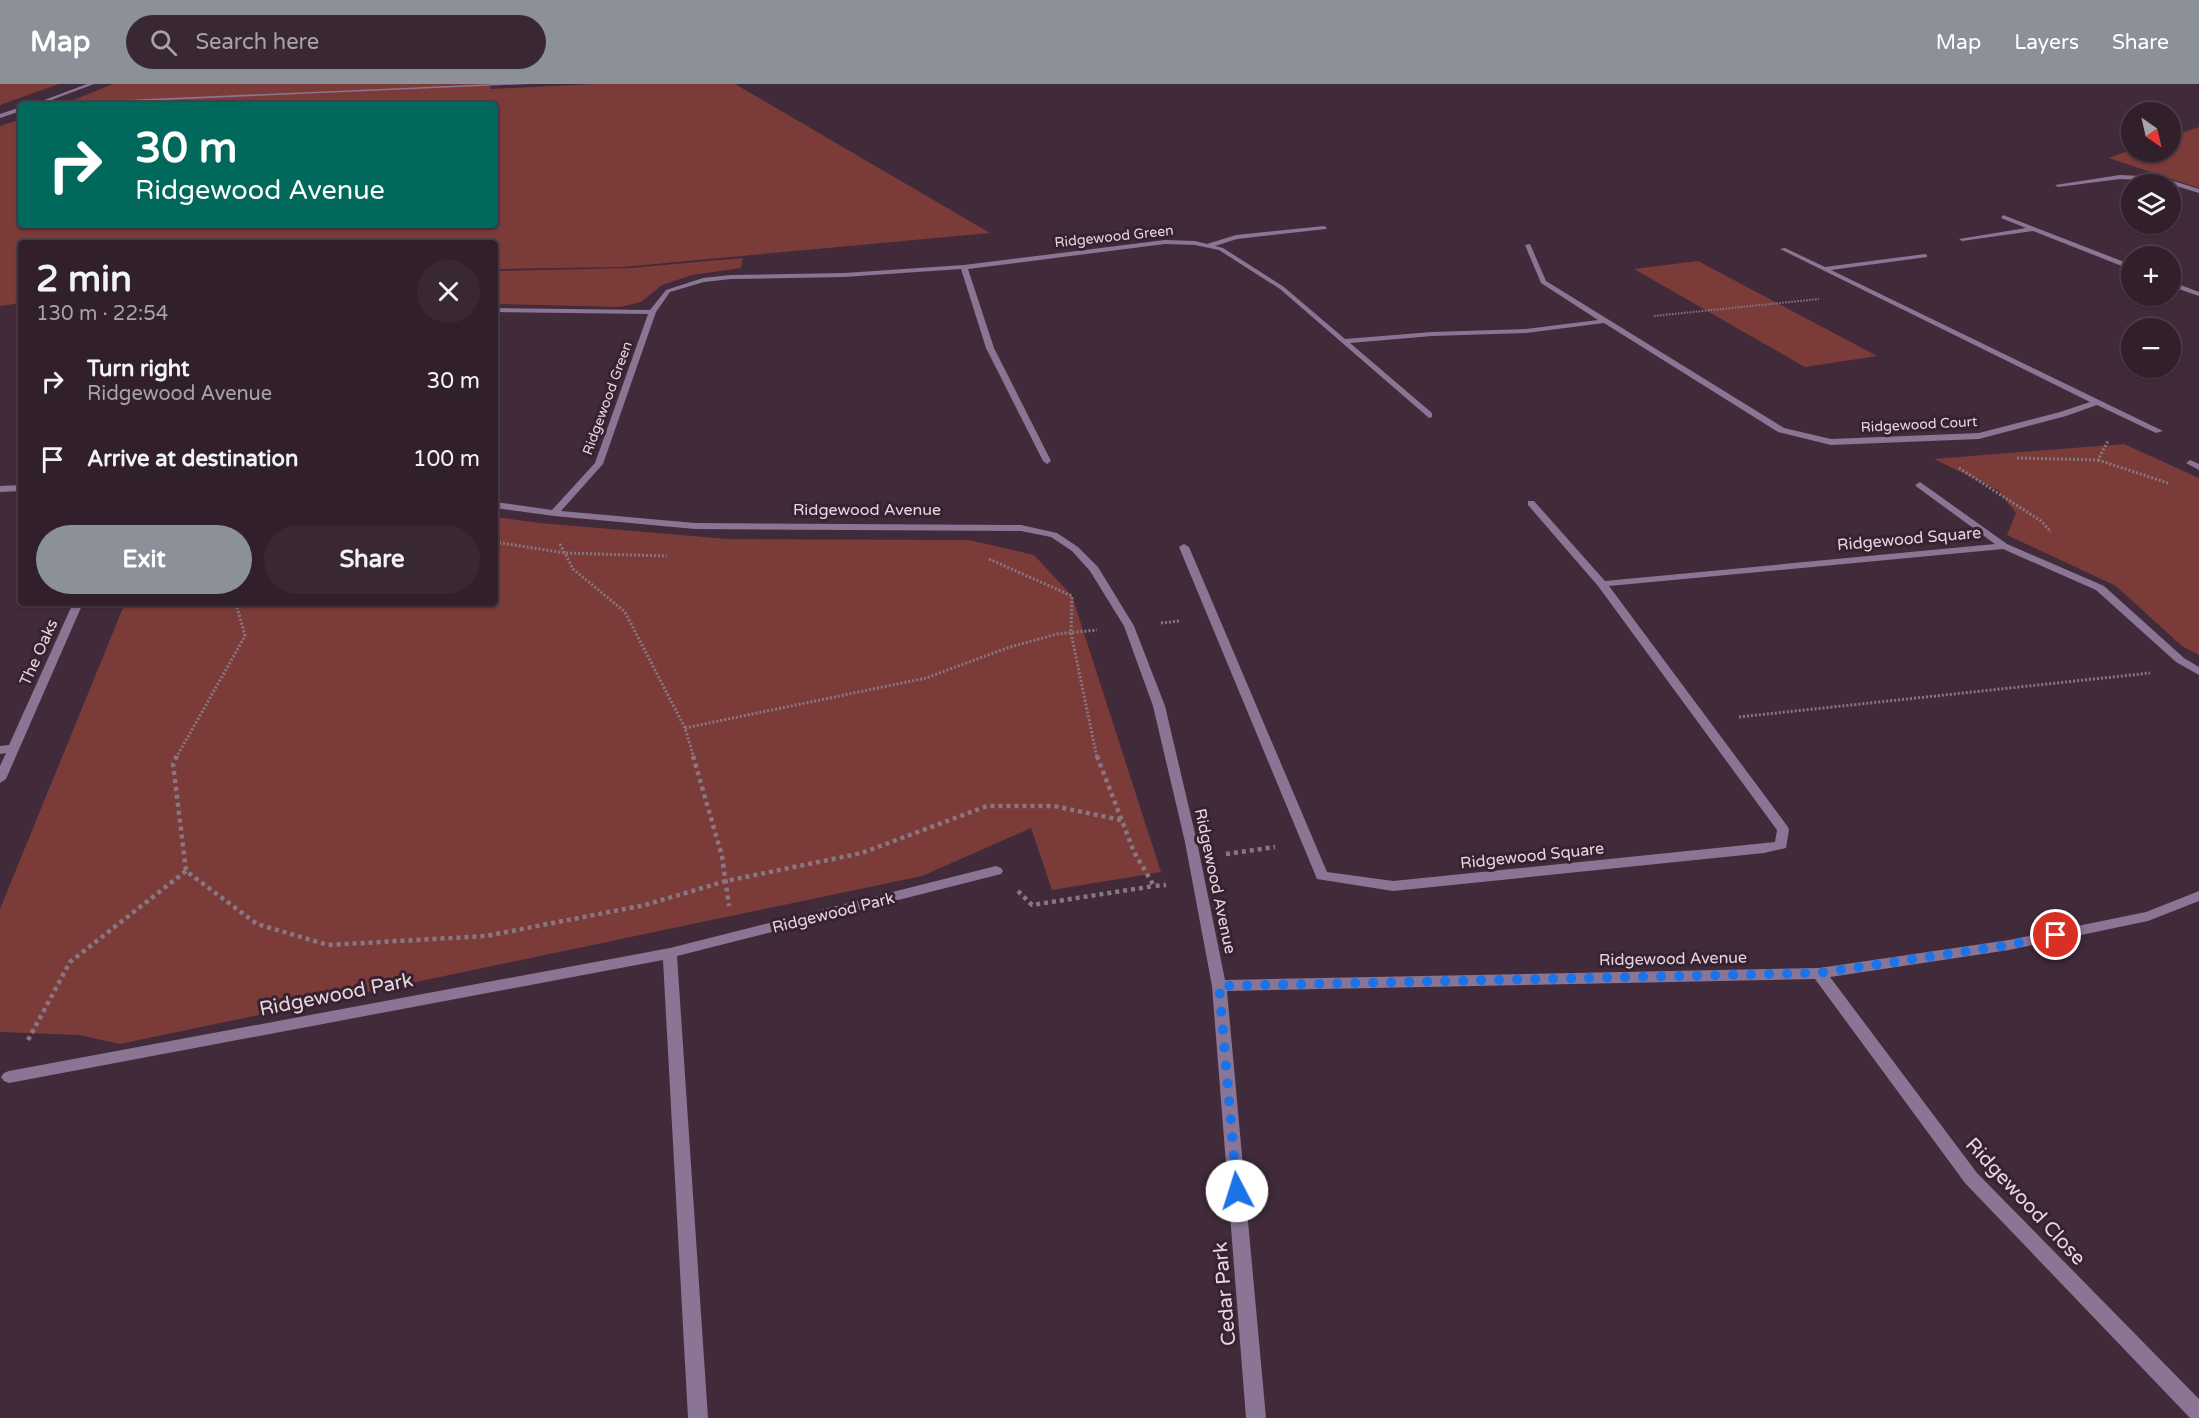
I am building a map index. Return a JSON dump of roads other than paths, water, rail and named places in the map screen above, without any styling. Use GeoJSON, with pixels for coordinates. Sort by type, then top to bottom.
{"type":"FeatureCollection","features":[{"type":"Feature","properties":{"kind":"street"},"geometry":{"type":"LineString","coordinates":[[40,102],[92,84]]}},
{"type":"Feature","properties":{"kind":"street"},"geometry":{"type":"LineString","coordinates":[[83,102],[528,84]]}},
{"type":"Feature","properties":{"kind":"street"},"geometry":{"type":"LineString","coordinates":[[0,116],[18,110]]}},
{"type":"Feature","properties":{"kind":"street"},"geometry":{"type":"LineString","coordinates":[[2058,185],[2120,177],[2162,179],[2199,191]]}},
{"type":"Feature","properties":{"kind":"street"},"geometry":{"type":"LineString","coordinates":[[2003,217],[2121,264]]}},
{"type":"Feature","properties":{"kind":"street"},"geometry":{"type":"LineString","coordinates":[[1210,245],[1236,237],[1324,228]]}},
{"type":"Feature","properties":{"kind":"street"},"geometry":{"type":"LineString","coordinates":[[1962,239],[2034,229]]}},
{"type":"Feature","properties":{"kind":"street","name":"Ridgewood Green"},"geometry":{"type":"LineString","coordinates":[[554,513],[599,464],[652,312],[668,291],[703,280],[731,277],[844,275],[964,267],[1165,242],[1210,245],[1282,288],[1429,415]]}},
{"type":"Feature","properties":{"kind":"street","name":"Ridgewood Court"},"geometry":{"type":"LineString","coordinates":[[1528,245],[1543,282],[1780,430],[1831,442],[1979,436],[2063,414],[2097,402]]}},
{"type":"Feature","properties":{"kind":"street"},"geometry":{"type":"LineString","coordinates":[[1783,249],[2159,431]]}},
{"type":"Feature","properties":{"kind":"street"},"geometry":{"type":"LineString","coordinates":[[1823,269],[1925,256]]}},
{"type":"Feature","properties":{"kind":"street"},"geometry":{"type":"LineString","coordinates":[[964,267],[990,348],[1047,461]]}},
{"type":"Feature","properties":{"kind":"street"},"geometry":{"type":"LineString","coordinates":[[2181,287],[2199,294]]}},
{"type":"Feature","properties":{"kind":"street"},"geometry":{"type":"LineString","coordinates":[[498,310],[652,312]]}},
{"type":"Feature","properties":{"kind":"street"},"geometry":{"type":"LineString","coordinates":[[1343,341],[1432,334],[1526,331],[1605,322]]}},
{"type":"Feature","properties":{"kind":"street","name":"Ridgewood Square"},"geometry":{"type":"LineString","coordinates":[[1920,485],[2004,546],[2100,588],[2180,660],[2199,672]]}},
{"type":"Feature","properties":{"kind":"street"},"geometry":{"type":"LineString","coordinates":[[0,489],[18,488]]}},
{"type":"Feature","properties":{"kind":"street","name":"Ridgewood Square"},"geometry":{"type":"LineString","coordinates":[[1184,547],[1322,876],[1393,886],[1764,849],[1781,845],[1783,830],[1602,584],[1531,503]]}},
{"type":"Feature","properties":{"kind":"street","name":"Ridgewood Avenue"},"geometry":{"type":"LineString","coordinates":[[498,505],[695,526],[1021,528],[1054,535],[1075,549],[1094,569],[1129,626],[1159,706],[1199,882],[1219,986],[1819,973],[2009,945],[2148,916],[2199,896]]}},
{"type":"Feature","properties":{"kind":"street","name":"Ridgewood Square"},"geometry":{"type":"LineString","coordinates":[[1602,584],[2004,546]]}},
{"type":"Feature","properties":{"kind":"street","name":"The Oaks"},"geometry":{"type":"LineString","coordinates":[[0,779],[77,606]]}},
{"type":"Feature","properties":{"kind":"street"},"geometry":{"type":"LineString","coordinates":[[0,750],[14,748]]}},
{"type":"Feature","properties":{"kind":"street","name":"Ridgewood Park"},"geometry":{"type":"LineString","coordinates":[[9,1077],[670,953],[996,871]]}},
{"type":"Feature","properties":{"kind":"street"},"geometry":{"type":"LineString","coordinates":[[670,953],[698,1418]]}},
{"type":"Feature","properties":{"kind":"street","name":"Ridgewood Close"},"geometry":{"type":"LineString","coordinates":[[1819,973],[1971,1178],[2199,1413]]}},
{"type":"Feature","properties":{"kind":"street","name":"Cedar Park"},"geometry":{"type":"LineString","coordinates":[[1219,986],[1256,1418]]}}]}
